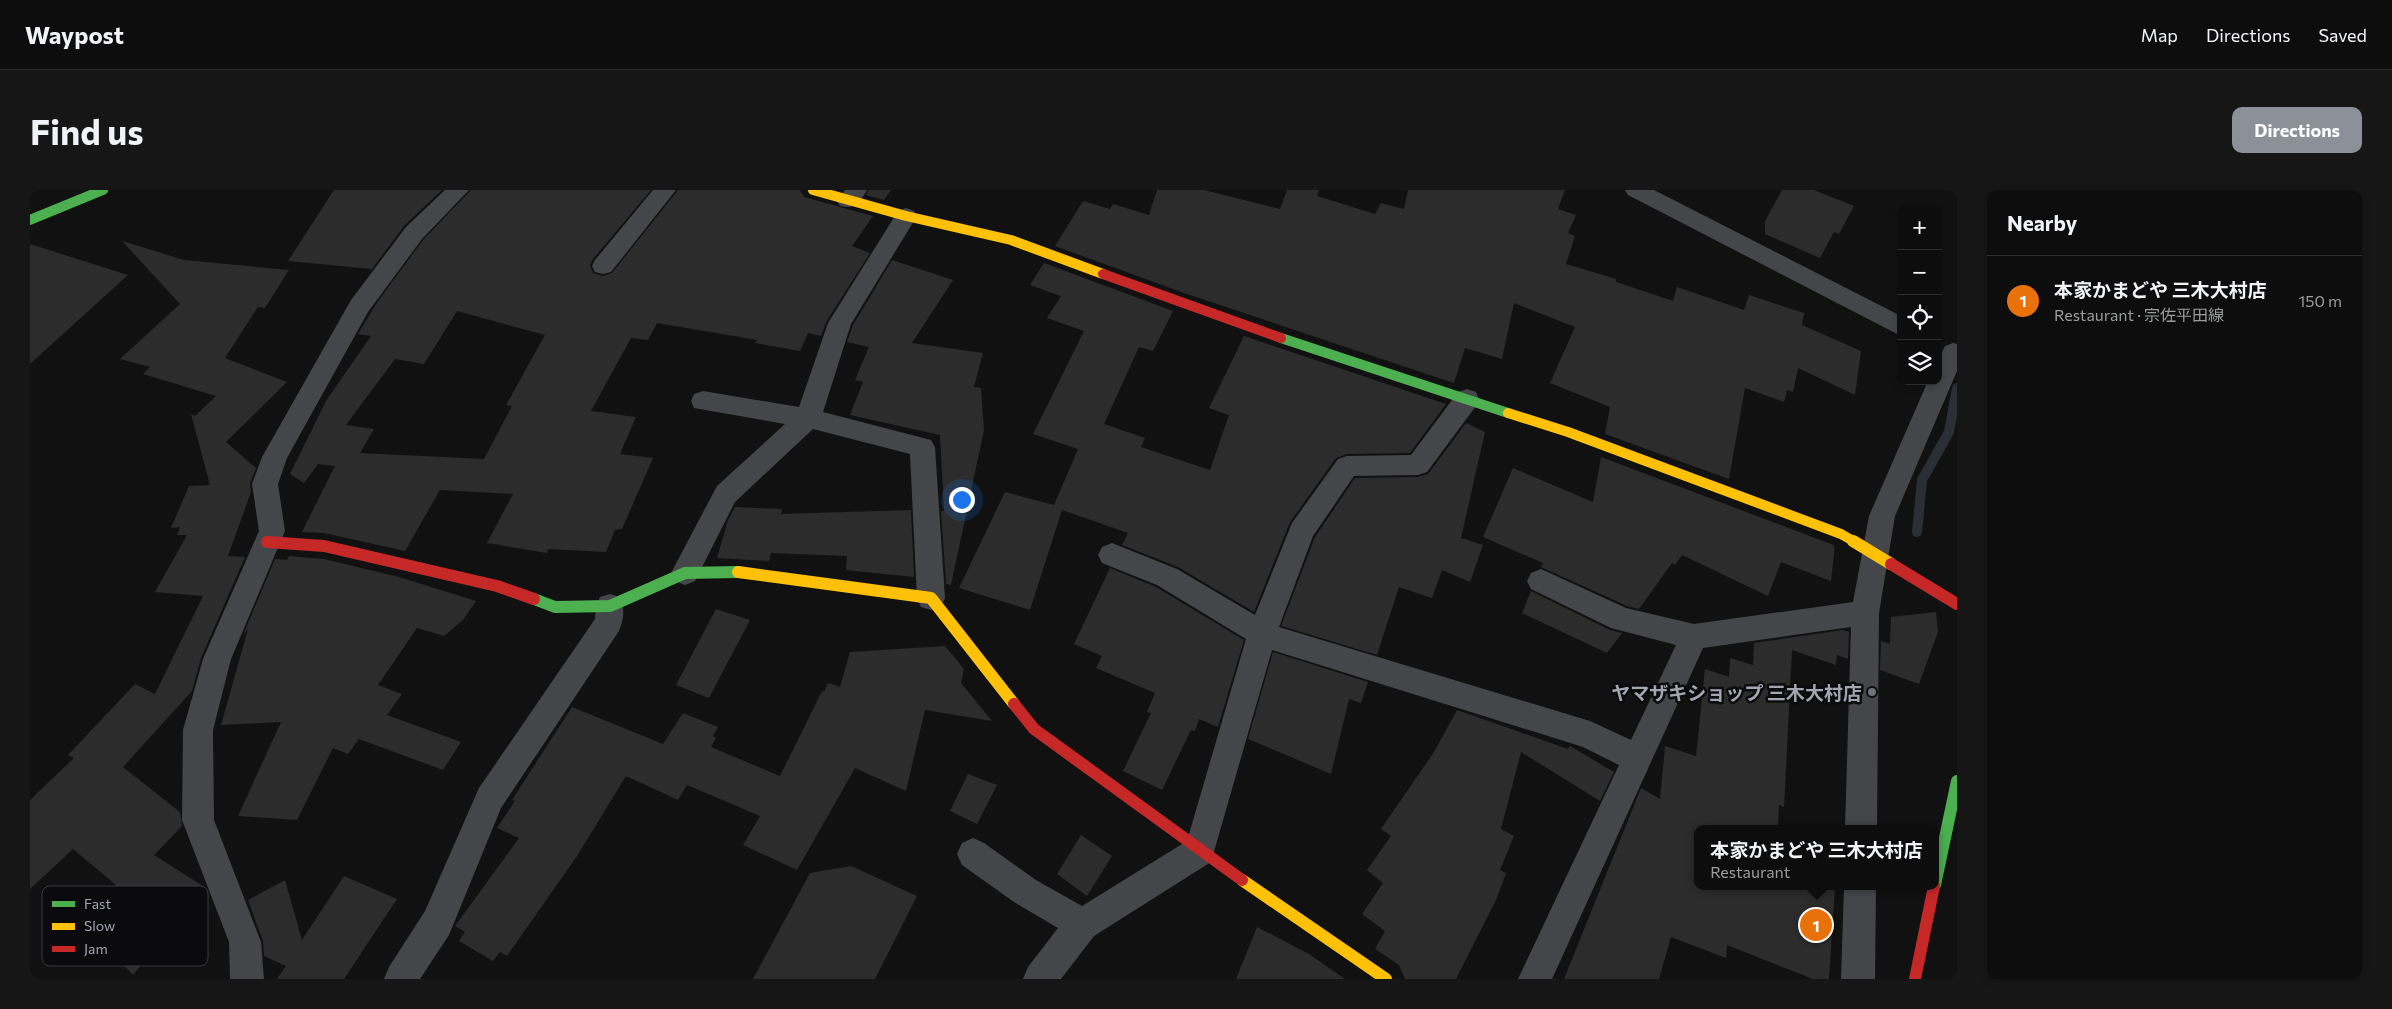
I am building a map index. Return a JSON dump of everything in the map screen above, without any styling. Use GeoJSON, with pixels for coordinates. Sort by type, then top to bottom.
{"type":"FeatureCollection","features":[{"type":"Feature","properties":{"kind":"street"},"geometry":{"type":"LineString","coordinates":[[30,220],[103,190]]}},
{"type":"Feature","properties":{"kind":"street"},"geometry":{"type":"LineString","coordinates":[[247,979],[245,942],[198,820],[198,730],[217,660],[272,532],[265,484],[274,457],[360,306],[414,233],[458,190]]}},
{"type":"Feature","properties":{"kind":"street"},"geometry":{"type":"LineString","coordinates":[[603,266],[665,190]]}},
{"type":"Feature","properties":{"kind":"street"},"geometry":{"type":"LineString","coordinates":[[813,190],[852,195],[906,216],[1011,240],[1175,301],[1568,432],[1832,531],[1957,604]]}},
{"type":"Feature","properties":{"kind":"street"},"geometry":{"type":"LineString","coordinates":[[1636,190],[1897,325]]}},
{"type":"Feature","properties":{"kind":"street"},"geometry":{"type":"LineString","coordinates":[[685,573],[726,494],[808,418],[840,323],[906,216]]}},
{"type":"Feature","properties":{"kind":"street"},"geometry":{"type":"LineString","coordinates":[[1861,825],[1865,613],[1882,516],[1949,350]]}},
{"type":"Feature","properties":{"kind":"street"},"geometry":{"type":"LineString","coordinates":[[1040,979],[1082,924],[1200,851],[1262,634],[1301,531],[1348,466],[1418,465],[1467,399]]}},
{"type":"Feature","properties":{"kind":"street"},"geometry":{"type":"LineString","coordinates":[[703,401],[808,418],[922,447],[931,598],[1034,729],[1200,851],[1386,979]]}},
{"type":"Feature","properties":{"kind":"street"},"geometry":{"type":"LineString","coordinates":[[267,542],[324,546],[497,586],[555,607],[610,606],[685,573],[732,571],[931,598]]}},
{"type":"Feature","properties":{"kind":"street"},"geometry":{"type":"LineString","coordinates":[[1112,555],[1167,577],[1262,634],[1590,735],[1637,759]]}},
{"type":"Feature","properties":{"kind":"street"},"geometry":{"type":"LineString","coordinates":[[1541,581],[1621,619],[1694,637],[1865,613]]}},
{"type":"Feature","properties":{"kind":"street"},"geometry":{"type":"LineString","coordinates":[[402,979],[437,923],[490,798],[609,622],[610,606]]}},
{"type":"Feature","properties":{"kind":"street"},"geometry":{"type":"LineString","coordinates":[[1535,979],[1694,637]]}},
{"type":"Feature","properties":{"kind":"street"},"geometry":{"type":"LineString","coordinates":[[1939,867],[1957,780]]}},
{"type":"Feature","properties":{"kind":"street"},"geometry":{"type":"LineString","coordinates":[[973,854],[1025,891],[1082,924]]}},
{"type":"Feature","properties":{"kind":"street"},"geometry":{"type":"LineString","coordinates":[[1858,979],[1860,890]]}},
{"type":"Feature","properties":{"kind":"street"},"geometry":{"type":"LineString","coordinates":[[1915,979],[1934,890]]}},
{"type":"Feature","properties":{"kind":"building"},"geometry":{"type":"Polygon","coordinates":[[[334,190],[442,190],[404,226],[372,269],[288,261],[334,190]]]}},
{"type":"Feature","properties":{"kind":"building"},"geometry":{"type":"Polygon","coordinates":[[[471,190],[651,190],[593,259],[590,265],[593,273],[603,276],[612,273],[678,190],[800,190],[804,197],[873,216],[852,246],[870,253],[826,322],[821,336],[808,333],[800,351],[755,343],[757,340],[657,323],[648,340],[631,338],[591,411],[636,417],[620,454],[653,458],[622,529],[615,530],[606,552],[548,549],[547,553],[487,543],[513,494],[440,490],[405,551],[324,533],[302,532],[335,466],[318,464],[304,483],[290,474],[326,401],[371,336],[358,334],[378,301],[423,240],[471,190]],[[457,311],[424,364],[395,359],[346,425],[374,429],[360,453],[484,459],[512,406],[506,405],[545,335],[457,311]]]}},
{"type":"Feature","properties":{"kind":"building"},"geometry":{"type":"Polygon","coordinates":[[[869,190],[891,190],[884,200],[866,195],[869,190]]]}},
{"type":"Feature","properties":{"kind":"building"},"geometry":{"type":"Polygon","coordinates":[[[1157,190],[1204,190],[1280,209],[1287,190],[1319,190],[1317,196],[1375,214],[1381,203],[1404,209],[1408,190],[1565,190],[1558,209],[1576,215],[1568,233],[1575,236],[1566,264],[1616,279],[1616,282],[1673,301],[1677,287],[1744,310],[1749,295],[1804,313],[1802,325],[1861,351],[1855,395],[1798,368],[1793,392],[1787,390],[1784,402],[1745,388],[1729,479],[1605,434],[1610,407],[1550,383],[1575,327],[1514,303],[1502,359],[1465,348],[1454,383],[1184,293],[1055,246],[1083,201],[1110,209],[1113,204],[1149,215],[1157,190]]]}},
{"type":"Feature","properties":{"kind":"building"},"geometry":{"type":"Polygon","coordinates":[[[1782,190],[1814,190],[1854,206],[1839,234],[1834,232],[1820,258],[1765,234],[1765,221],[1782,190]]]}},
{"type":"Feature","properties":{"kind":"building"},"geometry":{"type":"Polygon","coordinates":[[[122,241],[184,260],[289,270],[265,308],[258,307],[225,358],[287,382],[226,442],[256,468],[250,483],[251,492],[228,556],[245,557],[201,658],[192,691],[123,767],[180,812],[182,826],[154,855],[203,886],[117,886],[73,849],[30,889],[30,800],[74,758],[68,755],[135,684],[155,694],[203,596],[155,592],[187,535],[177,535],[180,527],[171,528],[189,486],[210,485],[191,414],[195,416],[216,396],[143,374],[150,367],[120,359],[180,304],[122,241]]]}},
{"type":"Feature","properties":{"kind":"building"},"geometry":{"type":"Polygon","coordinates":[[[30,244],[128,275],[30,364],[30,244]]]}},
{"type":"Feature","properties":{"kind":"building"},"geometry":{"type":"Polygon","coordinates":[[[892,260],[953,280],[912,343],[983,353],[974,387],[981,388],[984,430],[951,585],[946,584],[941,511],[944,511],[940,435],[850,415],[863,382],[855,380],[869,347],[847,342],[853,325],[892,260]]]}},
{"type":"Feature","properties":{"kind":"building"},"geometry":{"type":"Polygon","coordinates":[[[1044,263],[1173,311],[1153,351],[1139,347],[1104,424],[1145,438],[1141,447],[1210,470],[1229,415],[1209,408],[1244,336],[1446,404],[1410,453],[1347,454],[1336,458],[1290,522],[1254,612],[1178,567],[1122,545],[1128,533],[1062,510],[1030,610],[959,588],[1005,492],[1054,505],[1078,449],[1033,434],[1084,331],[1047,318],[1061,296],[1030,285],[1044,263]]]}},
{"type":"Feature","properties":{"kind":"building"},"geometry":{"type":"Polygon","coordinates":[[[1466,423],[1485,432],[1461,538],[1483,545],[1470,582],[1442,570],[1432,598],[1399,587],[1377,655],[1281,626],[1315,537],[1355,478],[1418,477],[1428,474],[1466,423]]]}},
{"type":"Feature","properties":{"kind":"building"},"geometry":{"type":"Polygon","coordinates":[[[1601,457],[1831,544],[1834,546],[1834,554],[1831,581],[1781,562],[1768,596],[1682,555],[1675,565],[1672,563],[1639,609],[1627,606],[1541,567],[1543,563],[1483,537],[1513,468],[1593,502],[1601,457]]]}},
{"type":"Feature","properties":{"kind":"building"},"geometry":{"type":"Polygon","coordinates":[[[735,507],[782,509],[781,514],[911,510],[914,577],[846,570],[847,556],[771,553],[769,561],[717,558],[728,520],[735,507]]]}},
{"type":"Feature","properties":{"kind":"building"},"geometry":{"type":"Polygon","coordinates":[[[289,556],[324,559],[399,577],[476,601],[463,620],[444,636],[417,628],[378,685],[402,694],[387,715],[461,742],[443,770],[359,739],[348,754],[333,748],[297,820],[238,816],[281,722],[221,725],[248,629],[243,635],[275,559],[287,560],[289,556]]]}},
{"type":"Feature","properties":{"kind":"building"},"geometry":{"type":"Polygon","coordinates":[[[1110,568],[1156,587],[1244,640],[1218,727],[1199,719],[1195,731],[1191,730],[1162,790],[1123,771],[1151,713],[1147,712],[1155,693],[1096,668],[1102,656],[1074,644],[1110,568]]]}},
{"type":"Feature","properties":{"kind":"building"},"geometry":{"type":"Polygon","coordinates":[[[1531,591],[1610,630],[1622,633],[1607,653],[1522,613],[1531,591]]]}},
{"type":"Feature","properties":{"kind":"building"},"geometry":{"type":"Polygon","coordinates":[[[716,609],[750,620],[709,698],[676,685],[716,609]]]}},
{"type":"Feature","properties":{"kind":"building"},"geometry":{"type":"Polygon","coordinates":[[[1936,612],[1938,632],[1919,684],[1880,670],[1881,641],[1890,644],[1891,617],[1936,612]]]}},
{"type":"Feature","properties":{"kind":"building"},"geometry":{"type":"Polygon","coordinates":[[[1843,630],[1849,632],[1848,659],[1837,655],[1836,665],[1792,650],[1784,807],[1779,805],[1778,825],[1694,825],[1694,890],[1835,890],[1829,979],[1813,979],[1727,945],[1726,958],[1671,937],[1659,979],[1564,979],[1641,788],[1660,799],[1665,746],[1696,756],[1705,669],[1729,677],[1730,658],[1753,665],[1754,643],[1843,630]]]}},
{"type":"Feature","properties":{"kind":"building"},"geometry":{"type":"Polygon","coordinates":[[[945,646],[964,669],[961,683],[992,721],[925,710],[906,791],[855,768],[797,870],[743,845],[760,816],[687,785],[678,800],[626,776],[577,856],[507,956],[500,952],[493,961],[459,941],[465,932],[455,926],[519,838],[497,828],[515,801],[512,800],[572,707],[663,744],[683,713],[718,727],[713,736],[716,738],[711,747],[780,776],[822,691],[824,692],[828,683],[840,687],[850,652],[945,646]]]}},
{"type":"Feature","properties":{"kind":"building"},"geometry":{"type":"Polygon","coordinates":[[[1273,652],[1368,682],[1361,703],[1349,699],[1331,774],[1248,739],[1273,652]]]}},
{"type":"Feature","properties":{"kind":"building"},"geometry":{"type":"Polygon","coordinates":[[[1457,710],[1568,749],[1570,746],[1614,772],[1600,801],[1521,752],[1501,829],[1514,836],[1500,870],[1506,873],[1496,900],[1456,979],[1405,979],[1399,965],[1375,949],[1385,931],[1362,914],[1383,883],[1367,870],[1391,836],[1381,829],[1434,752],[1457,710]]]}},
{"type":"Feature","properties":{"kind":"building"},"geometry":{"type":"Polygon","coordinates":[[[968,774],[997,785],[977,824],[950,811],[968,774]]]}},
{"type":"Feature","properties":{"kind":"building"},"geometry":{"type":"Polygon","coordinates":[[[1081,835],[1112,856],[1087,896],[1057,874],[1081,835]]]}},
{"type":"Feature","properties":{"kind":"building"},"geometry":{"type":"Polygon","coordinates":[[[851,866],[917,896],[875,979],[753,979],[810,873],[851,866]]]}},
{"type":"Feature","properties":{"kind":"building"},"geometry":{"type":"Polygon","coordinates":[[[344,876],[397,899],[344,979],[277,979],[286,966],[264,956],[263,941],[248,900],[285,880],[302,940],[344,876]]]}},
{"type":"Feature","properties":{"kind":"building"},"geometry":{"type":"Polygon","coordinates":[[[1257,927],[1309,954],[1345,979],[1236,979],[1257,927]]]}},
{"type":"Feature","properties":{"kind":"building"},"geometry":{"type":"Polygon","coordinates":[[[124,966],[141,966],[133,975],[124,966]]]}},
{"type":"Feature","properties":{"kind":"waterway"},"geometry":{"type":"LineString","coordinates":[[1917,532],[1922,480],[1949,432],[1957,388]]}},
{"type":"Feature","properties":{"kind":"traffic: fast"},"geometry":{"type":"LineString","coordinates":[[30,220],[103,190]]}},
{"type":"Feature","properties":{"kind":"traffic: fast"},"geometry":{"type":"LineString","coordinates":[[1281,338],[1508,413]]}},
{"type":"Feature","properties":{"kind":"traffic: fast"},"geometry":{"type":"LineString","coordinates":[[534,599],[555,607],[610,606],[685,573],[738,572]]}},
{"type":"Feature","properties":{"kind":"traffic: fast"},"geometry":{"type":"LineString","coordinates":[[1939,866],[1957,781]]}},
{"type":"Feature","properties":{"kind":"traffic: slow"},"geometry":{"type":"LineString","coordinates":[[813,190],[906,216],[1011,240],[1103,274]]}},
{"type":"Feature","properties":{"kind":"traffic: slow"},"geometry":{"type":"LineString","coordinates":[[1508,413],[1568,432],[1841,534],[1891,564]]}},
{"type":"Feature","properties":{"kind":"traffic: slow"},"geometry":{"type":"LineString","coordinates":[[738,572],[931,598],[1014,704]]}},
{"type":"Feature","properties":{"kind":"traffic: slow"},"geometry":{"type":"LineString","coordinates":[[1242,880],[1386,979]]}},
{"type":"Feature","properties":{"kind":"traffic: jam"},"geometry":{"type":"LineString","coordinates":[[1103,274],[1281,338]]}},
{"type":"Feature","properties":{"kind":"traffic: jam"},"geometry":{"type":"LineString","coordinates":[[267,542],[324,546],[497,586],[534,599]]}},
{"type":"Feature","properties":{"kind":"traffic: jam"},"geometry":{"type":"LineString","coordinates":[[1891,564],[1957,604]]}},
{"type":"Feature","properties":{"kind":"traffic: jam"},"geometry":{"type":"LineString","coordinates":[[1014,704],[1034,729],[1242,880]]}},
{"type":"Feature","properties":{"kind":"traffic: jam"},"geometry":{"type":"LineString","coordinates":[[1915,979],[1933,890]]}},
{"type":"Feature","properties":{"kind":"place","name":"ヤマザキショップ 三木大村店"},"geometry":{"type":"Point","coordinates":[1872,692]}},
{"type":"Feature","properties":{"kind":"place","name":"本家かまどや 三木大村店"},"geometry":{"type":"Point","coordinates":[1816,925]}}]}
